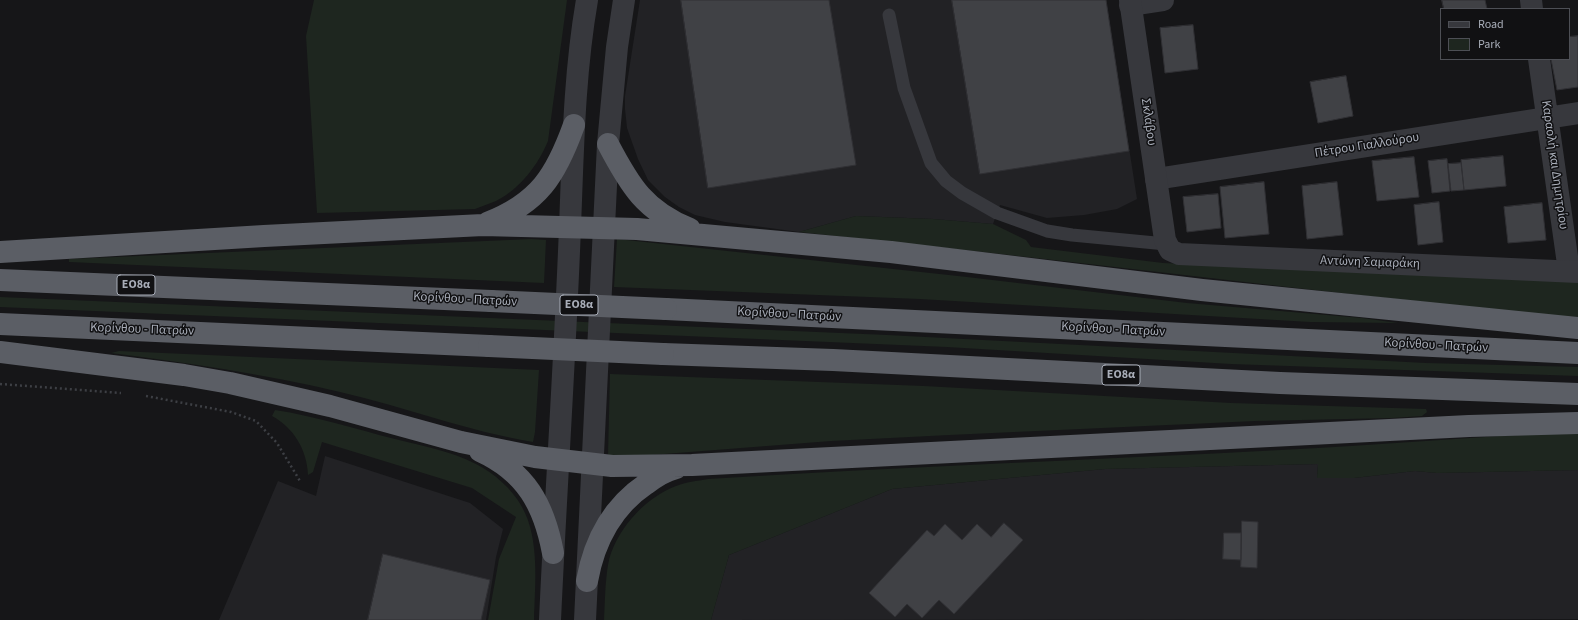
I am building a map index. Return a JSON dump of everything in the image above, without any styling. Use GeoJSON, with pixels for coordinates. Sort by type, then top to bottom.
{"type":"FeatureCollection","features":[{"type":"Feature","properties":{"kind":"highway"},"geometry":{"type":"LineString","coordinates":[[483,225],[505,216],[526,203],[539,192],[557,167],[565,151],[574,125]]}},
{"type":"Feature","properties":{"kind":"highway"},"geometry":{"type":"LineString","coordinates":[[608,144],[630,182],[641,197],[651,207],[664,217],[678,224],[694,231],[714,236]]}},
{"type":"Feature","properties":{"kind":"highway"},"geometry":{"type":"LineString","coordinates":[[0,252],[264,236],[483,225],[604,228],[675,232],[891,252],[1202,290],[1578,328]]}},
{"type":"Feature","properties":{"kind":"highway","name":"Κορίνθου - Πατρών"},"geometry":{"type":"LineString","coordinates":[[0,280],[666,309],[1578,353]]}},
{"type":"Feature","properties":{"kind":"highway","name":"Κορίνθου - Πατρών"},"geometry":{"type":"LineString","coordinates":[[0,324],[663,354],[841,360],[1280,383],[1578,394]]}},
{"type":"Feature","properties":{"kind":"highway"},"geometry":{"type":"LineString","coordinates":[[0,352],[230,382],[330,406],[461,442],[559,461],[612,466],[692,465],[1469,426],[1578,423]]}},
{"type":"Feature","properties":{"kind":"highway"},"geometry":{"type":"LineString","coordinates":[[461,442],[498,461],[527,486],[536,498],[542,513],[553,553]]}},
{"type":"Feature","properties":{"kind":"highway"},"geometry":{"type":"LineString","coordinates":[[587,581],[596,545],[608,522],[619,507],[637,490],[657,476],[674,469],[692,465]]}},
{"type":"Feature","properties":{"kind":"street"},"geometry":{"type":"LineString","coordinates":[[550,620],[559,461],[574,125],[577,75],[586,0]]}},
{"type":"Feature","properties":{"kind":"street"},"geometry":{"type":"LineString","coordinates":[[585,620],[594,464],[608,144],[614,77],[624,0]]}},
{"type":"Feature","properties":{"kind":"street"},"geometry":{"type":"LineString","coordinates":[[1130,2],[1163,0]]}},
{"type":"Feature","properties":{"kind":"street","name":"Σκλάβου"},"geometry":{"type":"LineString","coordinates":[[1130,2],[1166,244]]}},
{"type":"Feature","properties":{"kind":"street","name":"Καραολή και Δημητρίου"},"geometry":{"type":"LineString","coordinates":[[1539,60],[1573,271]]}},
{"type":"Feature","properties":{"kind":"street","name":"Πέτρου Γιαλλούρου"},"geometry":{"type":"LineString","coordinates":[[1156,179],[1578,114]]}},
{"type":"Feature","properties":{"kind":"street","name":"Αντώνη Σαμαράκη"},"geometry":{"type":"LineString","coordinates":[[1166,244],[1170,250],[1179,254],[1573,271]]}},
{"type":"Feature","properties":{"kind":"lane"},"geometry":{"type":"LineString","coordinates":[[889,15],[904,88],[931,163],[946,181],[962,193],[997,213],[1047,231],[1072,235],[1166,244]]}},
{"type":"Feature","properties":{"kind":"path"},"geometry":{"type":"LineString","coordinates":[[0,384],[127,393]]}},
{"type":"Feature","properties":{"kind":"path"},"geometry":{"type":"LineString","coordinates":[[142,395],[231,412],[256,421],[277,443],[300,481]]}},
{"type":"Feature","properties":{"kind":"shaded area"},"geometry":{"type":"Polygon","coordinates":[[[640,0],[1106,0],[1137,199],[1117,209],[1084,215],[1047,218],[1000,205],[993,224],[933,219],[856,216],[799,232],[725,222],[695,215],[679,207],[665,197],[648,180],[638,159],[627,128],[625,96],[640,0]]]}},
{"type":"Feature","properties":{"kind":"shaded area"},"geometry":{"type":"Polygon","coordinates":[[[325,456],[470,503],[503,529],[496,557],[486,620],[219,620],[278,481],[316,496],[325,456]]]}},
{"type":"Feature","properties":{"kind":"shaded area"},"geometry":{"type":"Polygon","coordinates":[[[1318,464],[1317,478],[1354,478],[1415,471],[1437,473],[1578,470],[1578,619],[711,620],[729,555],[892,489],[1105,469],[1318,464]]]}},
{"type":"Feature","properties":{"kind":"green space"},"geometry":{"type":"Polygon","coordinates":[[[314,0],[567,0],[548,141],[539,159],[527,176],[505,196],[475,209],[317,213],[306,36],[314,0]]]}},
{"type":"Feature","properties":{"kind":"green space"},"geometry":{"type":"Polygon","coordinates":[[[856,216],[933,219],[993,224],[1026,240],[1031,247],[1163,263],[1578,282],[1578,319],[799,232],[856,216]]]}},
{"type":"Feature","properties":{"kind":"green space"},"geometry":{"type":"Polygon","coordinates":[[[532,239],[546,240],[544,283],[69,262],[69,259],[532,239]]]}},
{"type":"Feature","properties":{"kind":"green space"},"geometry":{"type":"Polygon","coordinates":[[[617,239],[967,277],[1187,303],[1362,318],[1398,323],[1310,322],[920,299],[614,287],[617,239]]]}},
{"type":"Feature","properties":{"kind":"green space"},"geometry":{"type":"Polygon","coordinates":[[[0,297],[887,335],[1426,363],[1578,367],[1578,376],[1231,364],[947,347],[0,307],[0,297]]]}},
{"type":"Feature","properties":{"kind":"green space"},"geometry":{"type":"Polygon","coordinates":[[[119,351],[539,370],[533,442],[484,432],[364,398],[312,386],[226,370],[111,353],[119,351]]]}},
{"type":"Feature","properties":{"kind":"green space"},"geometry":{"type":"Polygon","coordinates":[[[610,374],[924,386],[1231,403],[1426,409],[1427,412],[1422,416],[1392,418],[1255,421],[949,435],[831,441],[651,455],[608,456],[610,374]]]}},
{"type":"Feature","properties":{"kind":"green space"},"geometry":{"type":"Polygon","coordinates":[[[275,410],[320,419],[447,452],[476,464],[496,477],[518,500],[528,520],[532,533],[535,562],[534,620],[488,620],[499,559],[516,517],[472,488],[322,442],[313,472],[308,475],[305,457],[298,441],[287,427],[272,416],[275,410]]]}},
{"type":"Feature","properties":{"kind":"green space"},"geometry":{"type":"Polygon","coordinates":[[[1578,432],[1578,470],[1437,473],[1415,471],[1354,478],[1317,478],[1318,464],[1105,469],[892,489],[729,555],[711,620],[604,620],[608,565],[611,553],[624,529],[642,508],[664,491],[692,482],[708,479],[1281,450],[1578,432]]]}},
{"type":"Feature","properties":{"kind":"building"},"geometry":{"type":"Polygon","coordinates":[[[681,0],[829,0],[856,165],[708,188],[681,0]]]}},
{"type":"Feature","properties":{"kind":"building"},"geometry":{"type":"Polygon","coordinates":[[[952,0],[1106,0],[1129,151],[980,174],[952,0]]]}},
{"type":"Feature","properties":{"kind":"building"},"geometry":{"type":"Polygon","coordinates":[[[1442,0],[1485,0],[1487,8],[1444,8],[1442,0]]]}},
{"type":"Feature","properties":{"kind":"building"},"geometry":{"type":"Polygon","coordinates":[[[1193,25],[1198,69],[1165,73],[1160,28],[1193,25]]]}},
{"type":"Feature","properties":{"kind":"building"},"geometry":{"type":"Polygon","coordinates":[[[1578,36],[1578,87],[1557,90],[1551,60],[1570,60],[1570,37],[1578,36]]]}},
{"type":"Feature","properties":{"kind":"building"},"geometry":{"type":"Polygon","coordinates":[[[1346,76],[1353,116],[1318,123],[1310,82],[1346,76]]]}},
{"type":"Feature","properties":{"kind":"building"},"geometry":{"type":"Polygon","coordinates":[[[1503,156],[1506,186],[1464,190],[1461,160],[1503,156]]]}},
{"type":"Feature","properties":{"kind":"building"},"geometry":{"type":"Polygon","coordinates":[[[1414,157],[1419,197],[1377,201],[1372,161],[1414,157]]]}},
{"type":"Feature","properties":{"kind":"building"},"geometry":{"type":"Polygon","coordinates":[[[1447,159],[1450,191],[1432,193],[1428,161],[1447,159]]]}},
{"type":"Feature","properties":{"kind":"building"},"geometry":{"type":"Polygon","coordinates":[[[1461,163],[1464,190],[1451,191],[1448,164],[1461,163]]]}},
{"type":"Feature","properties":{"kind":"building"},"geometry":{"type":"Polygon","coordinates":[[[1264,182],[1269,234],[1225,238],[1220,187],[1264,182]]]}},
{"type":"Feature","properties":{"kind":"building"},"geometry":{"type":"Polygon","coordinates":[[[1337,182],[1343,235],[1307,239],[1302,186],[1337,182]]]}},
{"type":"Feature","properties":{"kind":"building"},"geometry":{"type":"Polygon","coordinates":[[[1218,194],[1221,228],[1187,232],[1183,197],[1218,194]]]}},
{"type":"Feature","properties":{"kind":"building"},"geometry":{"type":"Polygon","coordinates":[[[1439,202],[1443,242],[1418,245],[1414,205],[1439,202]]]}},
{"type":"Feature","properties":{"kind":"building"},"geometry":{"type":"Polygon","coordinates":[[[1542,203],[1546,240],[1508,243],[1504,207],[1542,203]]]}},
{"type":"Feature","properties":{"kind":"building"},"geometry":{"type":"Polygon","coordinates":[[[1242,521],[1258,522],[1257,568],[1241,567],[1242,521]]]}},
{"type":"Feature","properties":{"kind":"building"},"geometry":{"type":"Polygon","coordinates":[[[1004,523],[1023,540],[954,614],[939,600],[922,618],[907,604],[895,617],[869,593],[927,530],[934,536],[945,524],[962,540],[977,524],[991,537],[1004,523]]]}},
{"type":"Feature","properties":{"kind":"building"},"geometry":{"type":"Polygon","coordinates":[[[1224,533],[1241,533],[1241,560],[1223,559],[1224,533]]]}},
{"type":"Feature","properties":{"kind":"building"},"geometry":{"type":"Polygon","coordinates":[[[383,554],[490,580],[481,620],[368,620],[383,554]]]}}]}
